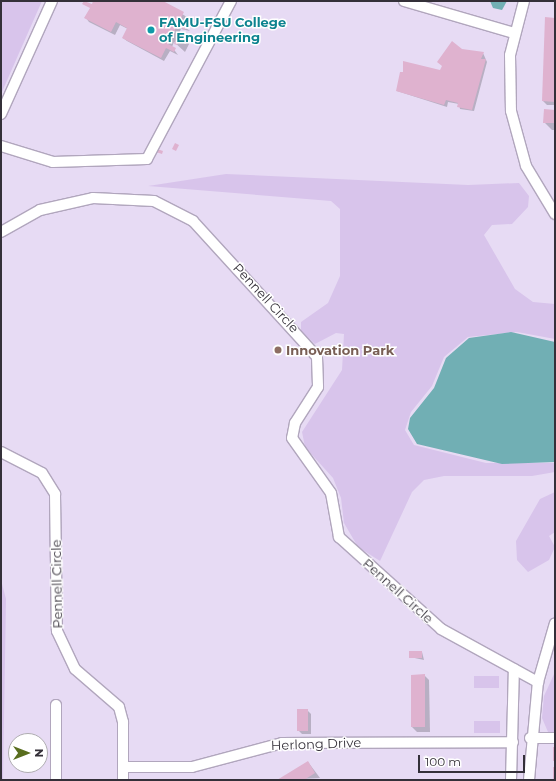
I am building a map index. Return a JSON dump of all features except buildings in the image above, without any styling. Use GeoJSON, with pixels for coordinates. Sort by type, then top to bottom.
{"type":"FeatureCollection","features":[{"type":"Feature","properties":{"kind":"street"},"geometry":{"type":"LineString","coordinates":[[1,114],[52,1]]}},
{"type":"Feature","properties":{"kind":"street"},"geometry":{"type":"LineString","coordinates":[[1,146],[53,162],[147,159],[231,1]]}},
{"type":"Feature","properties":{"kind":"street"},"geometry":{"type":"LineString","coordinates":[[404,1],[514,33]]}},
{"type":"Feature","properties":{"kind":"street"},"geometry":{"type":"LineString","coordinates":[[524,1],[514,33],[508,75],[514,130],[532,178],[555,214]]}},
{"type":"Feature","properties":{"kind":"street","name":"Pennell Circle"},"geometry":{"type":"LineString","coordinates":[[1,232],[40,210],[93,198],[154,201],[193,221],[317,357],[318,387],[295,423],[292,438],[331,492],[339,537],[435,625],[538,682]]}},
{"type":"Feature","properties":{"kind":"street","name":"Pennell Circle"},"geometry":{"type":"LineString","coordinates":[[1,452],[42,473],[55,494],[57,631],[75,669],[119,707],[123,722],[123,780]]}},
{"type":"Feature","properties":{"kind":"street"},"geometry":{"type":"LineString","coordinates":[[529,780],[530,738],[538,682],[555,623]]}},
{"type":"Feature","properties":{"kind":"street"},"geometry":{"type":"LineString","coordinates":[[510,780],[513,742],[514,669]]}},
{"type":"Feature","properties":{"kind":"street"},"geometry":{"type":"LineString","coordinates":[[56,705],[56,780]]}},
{"type":"Feature","properties":{"kind":"street"},"geometry":{"type":"LineString","coordinates":[[530,738],[555,738]]}},
{"type":"Feature","properties":{"kind":"street","name":"Herlong Drive"},"geometry":{"type":"LineString","coordinates":[[123,767],[192,767],[282,743],[513,742]]}},
{"type":"Feature","properties":{"kind":"shaded area"},"geometry":{"type":"Polygon","coordinates":[[[1,1],[42,1],[1,94],[1,1]]]}},
{"type":"Feature","properties":{"kind":"shaded area"},"geometry":{"type":"Polygon","coordinates":[[[490,1],[507,1],[502,10],[493,8],[490,1]]]}},
{"type":"Feature","properties":{"kind":"shaded area"},"geometry":{"type":"Polygon","coordinates":[[[226,174],[468,185],[519,183],[529,196],[528,207],[512,224],[492,225],[484,235],[515,289],[533,302],[555,304],[555,339],[517,332],[468,337],[444,357],[432,386],[411,412],[405,430],[414,445],[486,463],[555,463],[555,472],[532,476],[444,476],[424,480],[412,492],[380,561],[358,547],[344,523],[341,498],[333,478],[305,447],[302,432],[342,370],[344,334],[336,333],[315,344],[301,331],[301,322],[328,303],[340,276],[340,209],[331,201],[148,186],[226,174]]]}},
{"type":"Feature","properties":{"kind":"shaded area"},"geometry":{"type":"Polygon","coordinates":[[[511,332],[555,342],[555,462],[502,464],[417,444],[408,429],[410,418],[434,388],[446,358],[469,338],[511,332]]]}},
{"type":"Feature","properties":{"kind":"shaded area"},"geometry":{"type":"Polygon","coordinates":[[[555,492],[555,532],[549,536],[555,547],[549,560],[528,572],[517,560],[516,541],[540,499],[555,492]]]}},
{"type":"Feature","properties":{"kind":"shaded area"},"geometry":{"type":"Polygon","coordinates":[[[1,580],[6,599],[3,780],[1,780],[1,580]]]}},
{"type":"Feature","properties":{"kind":"shaded area"},"geometry":{"type":"Polygon","coordinates":[[[555,672],[555,732],[548,732],[542,718],[544,696],[555,672]]]}},
{"type":"Feature","properties":{"kind":"shaded area"},"geometry":{"type":"Polygon","coordinates":[[[474,676],[499,676],[499,688],[474,688],[474,676]]]}},
{"type":"Feature","properties":{"kind":"shaded area"},"geometry":{"type":"Polygon","coordinates":[[[474,721],[500,721],[500,733],[474,733],[474,721]]]}},
{"type":"Feature","properties":{"kind":"place","name":"FAMU-FSU College of Engineering"},"geometry":{"type":"Point","coordinates":[151,30]}},
{"type":"Feature","properties":{"kind":"place","name":"Innovation Park"},"geometry":{"type":"Point","coordinates":[278,350]}}]}
